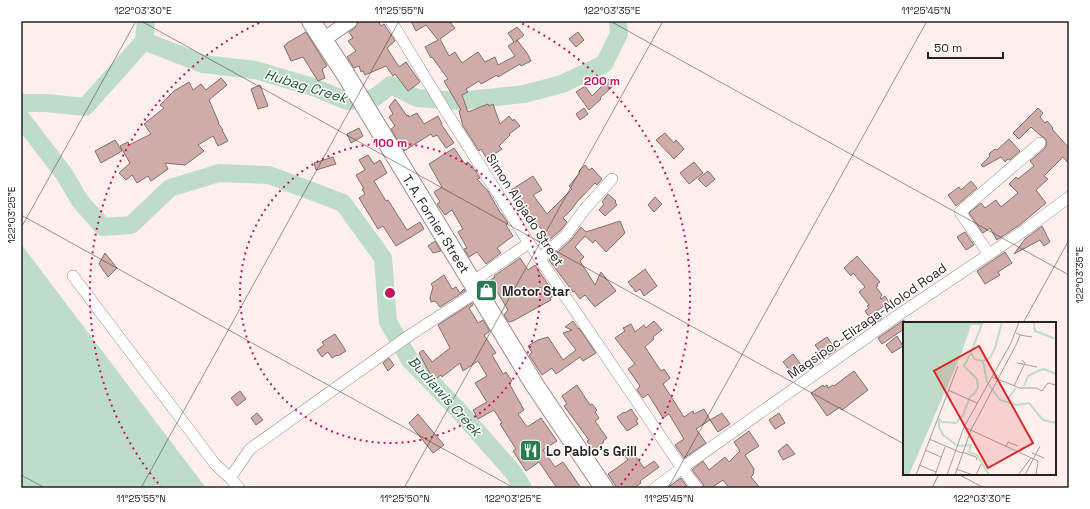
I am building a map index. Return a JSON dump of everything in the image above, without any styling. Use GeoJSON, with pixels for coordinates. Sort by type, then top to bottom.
{"type":"FeatureCollection","features":[{"type":"Feature","properties":{"kind":"main road","name":"T. A. Fornier Street"},"geometry":{"type":"LineString","coordinates":[[311,21],[534,384],[604,488]]}},
{"type":"Feature","properties":{"kind":"street"},"geometry":{"type":"LineString","coordinates":[[323,40],[350,21]]}},
{"type":"Feature","properties":{"kind":"street","name":"Simon Alojado Street"},"geometry":{"type":"LineString","coordinates":[[391,21],[529,243],[697,488]]}},
{"type":"Feature","properties":{"kind":"street"},"geometry":{"type":"LineString","coordinates":[[988,254],[960,212],[1040,143]]}},
{"type":"Feature","properties":{"kind":"street"},"geometry":{"type":"LineString","coordinates":[[540,258],[566,235],[584,210],[612,178]]}},
{"type":"Feature","properties":{"kind":"street","name":"Magsipoc-Elizaga-Alolod Road"},"geometry":{"type":"LineString","coordinates":[[656,488],[891,320],[1025,230],[1069,197]]}},
{"type":"Feature","properties":{"kind":"street"},"geometry":{"type":"LineString","coordinates":[[230,478],[250,449],[390,350],[529,243]]}},
{"type":"Feature","properties":{"kind":"street"},"geometry":{"type":"LineString","coordinates":[[73,276],[215,464],[239,488]]}},
{"type":"Feature","properties":{"kind":"shaded area"},"geometry":{"type":"Polygon","coordinates":[[[21,244],[206,488],[21,488],[21,244]]]}},
{"type":"Feature","properties":{"kind":"building"},"geometry":{"type":"Polygon","coordinates":[[[358,21],[378,21],[381,26],[384,24],[395,41],[387,48],[399,67],[406,62],[420,82],[408,91],[395,74],[393,76],[386,66],[365,75],[363,71],[361,72],[359,66],[354,68],[347,57],[356,51],[348,41],[353,38],[349,32],[355,28],[358,21]]]}},
{"type":"Feature","properties":{"kind":"building"},"geometry":{"type":"Polygon","coordinates":[[[411,21],[449,21],[455,28],[440,39],[449,56],[455,52],[462,63],[478,52],[485,62],[495,57],[498,65],[515,56],[508,46],[514,42],[508,33],[517,27],[524,35],[517,40],[531,61],[521,66],[520,64],[498,77],[497,75],[481,84],[479,81],[466,89],[468,92],[462,95],[468,112],[488,104],[489,106],[493,104],[500,124],[509,116],[520,126],[509,134],[510,135],[499,146],[502,149],[487,159],[481,149],[479,151],[463,126],[459,111],[461,110],[444,81],[448,79],[432,57],[431,58],[425,47],[438,40],[426,25],[416,31],[411,21]]]}},
{"type":"Feature","properties":{"kind":"building"},"geometry":{"type":"Polygon","coordinates":[[[306,32],[327,66],[322,69],[325,78],[318,81],[303,57],[291,61],[284,46],[306,32]]]}},
{"type":"Feature","properties":{"kind":"building"},"geometry":{"type":"Polygon","coordinates":[[[578,32],[584,40],[576,47],[569,39],[578,32]]]}},
{"type":"Feature","properties":{"kind":"building"},"geometry":{"type":"Polygon","coordinates":[[[221,78],[227,85],[209,100],[218,123],[228,141],[218,146],[213,136],[198,145],[204,151],[185,165],[165,163],[168,169],[151,181],[148,176],[137,183],[132,175],[126,180],[119,173],[130,163],[120,146],[128,142],[129,145],[151,134],[144,124],[164,108],[160,105],[174,91],[189,82],[193,90],[201,84],[206,90],[221,78]]]}},
{"type":"Feature","properties":{"kind":"building"},"geometry":{"type":"Polygon","coordinates":[[[610,78],[615,84],[589,110],[576,92],[585,86],[592,96],[610,78]]]}},
{"type":"Feature","properties":{"kind":"building"},"geometry":{"type":"Polygon","coordinates":[[[260,85],[268,106],[258,109],[251,89],[260,85]]]}},
{"type":"Feature","properties":{"kind":"building"},"geometry":{"type":"Polygon","coordinates":[[[395,99],[407,116],[408,115],[409,117],[417,113],[424,124],[438,116],[441,124],[454,143],[446,148],[437,135],[433,137],[431,134],[404,151],[391,129],[395,126],[389,117],[393,114],[389,107],[395,99]]]}},
{"type":"Feature","properties":{"kind":"building"},"geometry":{"type":"Polygon","coordinates":[[[584,108],[588,114],[580,120],[576,114],[584,108]]]}},
{"type":"Feature","properties":{"kind":"building"},"geometry":{"type":"Polygon","coordinates":[[[1038,108],[1043,113],[1040,117],[1045,123],[1047,121],[1069,148],[1069,164],[1063,157],[1044,176],[1048,179],[1036,190],[1046,203],[1021,224],[997,240],[990,228],[983,233],[969,213],[981,203],[985,208],[996,200],[1001,207],[1018,193],[1009,184],[1016,177],[1018,179],[1034,166],[1030,161],[1045,148],[1047,142],[1045,138],[1031,127],[1019,139],[1013,133],[1038,108]]]}},
{"type":"Feature","properties":{"kind":"building"},"geometry":{"type":"Polygon","coordinates":[[[359,128],[363,136],[351,143],[347,134],[359,128]]]}},
{"type":"Feature","properties":{"kind":"building"},"geometry":{"type":"Polygon","coordinates":[[[665,133],[674,143],[676,140],[684,149],[674,159],[656,140],[665,133]]]}},
{"type":"Feature","properties":{"kind":"building"},"geometry":{"type":"Polygon","coordinates":[[[1009,139],[1020,151],[1010,160],[1008,159],[1005,162],[1001,157],[983,167],[981,165],[990,156],[990,153],[995,149],[997,150],[1009,139]]]}},
{"type":"Feature","properties":{"kind":"building"},"geometry":{"type":"Polygon","coordinates":[[[115,140],[122,151],[101,163],[95,151],[115,140]]]}},
{"type":"Feature","properties":{"kind":"building"},"geometry":{"type":"Polygon","coordinates":[[[454,148],[465,164],[468,162],[476,172],[480,178],[477,179],[488,191],[508,223],[506,225],[513,236],[497,248],[501,253],[486,264],[477,252],[469,257],[464,249],[467,248],[458,232],[463,229],[452,210],[445,215],[437,204],[440,202],[434,192],[442,187],[429,164],[454,148]]]}},
{"type":"Feature","properties":{"kind":"building"},"geometry":{"type":"Polygon","coordinates":[[[368,155],[374,164],[380,160],[387,173],[374,181],[386,201],[388,200],[407,230],[420,222],[424,229],[396,246],[383,226],[378,229],[359,198],[365,194],[362,189],[364,189],[356,175],[365,170],[359,160],[368,155]]]}},
{"type":"Feature","properties":{"kind":"building"},"geometry":{"type":"Polygon","coordinates":[[[333,157],[336,164],[316,170],[314,163],[333,157]]]}},
{"type":"Feature","properties":{"kind":"building"},"geometry":{"type":"Polygon","coordinates":[[[694,162],[703,173],[689,184],[680,173],[694,162]]]}},
{"type":"Feature","properties":{"kind":"building"},"geometry":{"type":"Polygon","coordinates":[[[585,165],[589,170],[592,168],[602,179],[597,185],[595,183],[593,185],[563,218],[567,222],[561,230],[542,246],[535,235],[542,230],[532,217],[528,220],[518,205],[519,204],[511,190],[533,176],[542,190],[533,195],[547,214],[572,189],[569,186],[585,165]]]}},
{"type":"Feature","properties":{"kind":"building"},"geometry":{"type":"Polygon","coordinates":[[[708,171],[715,179],[706,187],[698,179],[708,171]]]}},
{"type":"Feature","properties":{"kind":"building"},"geometry":{"type":"Polygon","coordinates":[[[971,181],[977,188],[956,206],[948,195],[959,187],[961,190],[971,181]]]}},
{"type":"Feature","properties":{"kind":"building"},"geometry":{"type":"Polygon","coordinates":[[[608,194],[616,201],[615,202],[617,205],[605,216],[599,210],[604,204],[602,202],[608,194]]]}},
{"type":"Feature","properties":{"kind":"building"},"geometry":{"type":"Polygon","coordinates":[[[655,197],[662,204],[654,212],[648,205],[655,197]]]}},
{"type":"Feature","properties":{"kind":"building"},"geometry":{"type":"Polygon","coordinates":[[[620,221],[625,233],[606,252],[595,240],[593,243],[585,236],[575,247],[584,257],[580,261],[595,285],[601,272],[616,291],[595,307],[585,295],[580,299],[574,291],[573,292],[549,260],[571,240],[581,227],[586,232],[620,221]]]}},
{"type":"Feature","properties":{"kind":"building"},"geometry":{"type":"Polygon","coordinates":[[[1042,226],[1050,242],[1044,246],[1040,240],[1014,254],[1025,239],[1042,226]]]}},
{"type":"Feature","properties":{"kind":"building"},"geometry":{"type":"Polygon","coordinates":[[[965,232],[974,245],[966,250],[957,237],[965,232]]]}},
{"type":"Feature","properties":{"kind":"building"},"geometry":{"type":"Polygon","coordinates":[[[435,241],[441,251],[433,253],[428,246],[435,241]]]}},
{"type":"Feature","properties":{"kind":"building"},"geometry":{"type":"Polygon","coordinates":[[[1005,252],[1012,263],[998,272],[1000,275],[985,284],[977,271],[1005,252]]]}},
{"type":"Feature","properties":{"kind":"building"},"geometry":{"type":"Polygon","coordinates":[[[105,253],[117,268],[108,277],[99,264],[105,253]]]}},
{"type":"Feature","properties":{"kind":"building"},"geometry":{"type":"Polygon","coordinates":[[[857,256],[880,282],[876,287],[882,295],[880,298],[881,299],[885,296],[889,302],[877,311],[882,318],[874,324],[865,311],[869,308],[867,306],[869,305],[859,292],[865,287],[853,273],[851,276],[844,268],[857,256]]]}},
{"type":"Feature","properties":{"kind":"building"},"geometry":{"type":"Polygon","coordinates":[[[520,258],[528,270],[535,265],[555,295],[550,298],[551,300],[509,322],[504,315],[508,310],[494,288],[491,289],[487,282],[520,258]]]}},
{"type":"Feature","properties":{"kind":"building"},"geometry":{"type":"Polygon","coordinates":[[[645,269],[657,286],[644,296],[640,289],[636,292],[628,282],[645,269]]]}},
{"type":"Feature","properties":{"kind":"building"},"geometry":{"type":"Polygon","coordinates":[[[444,275],[452,289],[456,287],[460,293],[464,289],[465,291],[440,307],[435,301],[431,302],[430,298],[433,287],[431,284],[444,275]]]}},
{"type":"Feature","properties":{"kind":"building"},"geometry":{"type":"Polygon","coordinates":[[[472,303],[473,305],[469,308],[478,323],[483,320],[489,330],[489,332],[484,335],[496,353],[492,355],[503,374],[506,372],[512,381],[509,383],[524,410],[518,414],[527,427],[541,418],[557,441],[543,450],[555,467],[563,462],[581,488],[557,488],[539,462],[526,471],[513,451],[516,449],[500,424],[502,423],[494,410],[478,419],[473,410],[487,402],[475,383],[487,376],[478,361],[463,371],[460,363],[442,377],[441,375],[434,380],[430,374],[419,353],[423,350],[432,362],[450,348],[438,325],[472,303]]]}},
{"type":"Feature","properties":{"kind":"building"},"geometry":{"type":"Polygon","coordinates":[[[904,320],[903,330],[882,344],[878,338],[904,320]]]}},
{"type":"Feature","properties":{"kind":"building"},"geometry":{"type":"Polygon","coordinates":[[[573,321],[596,353],[583,361],[580,357],[556,374],[552,368],[542,375],[529,355],[532,353],[528,346],[538,340],[548,337],[563,360],[576,350],[563,333],[572,330],[565,327],[573,321]]]}},
{"type":"Feature","properties":{"kind":"building"},"geometry":{"type":"Polygon","coordinates":[[[654,321],[662,330],[653,337],[654,339],[645,347],[661,371],[664,369],[670,378],[663,384],[684,417],[693,411],[694,414],[704,409],[710,420],[696,429],[706,443],[684,458],[675,445],[684,439],[669,414],[663,418],[648,394],[643,398],[637,390],[640,386],[628,369],[635,364],[615,338],[625,331],[623,328],[631,324],[635,332],[644,325],[646,328],[654,321]]]}},
{"type":"Feature","properties":{"kind":"building"},"geometry":{"type":"Polygon","coordinates":[[[335,334],[346,351],[332,358],[328,352],[322,357],[317,350],[324,345],[322,342],[335,334]]]}},
{"type":"Feature","properties":{"kind":"building"},"geometry":{"type":"Polygon","coordinates":[[[897,336],[903,346],[892,353],[886,345],[897,336]]]}},
{"type":"Feature","properties":{"kind":"building"},"geometry":{"type":"Polygon","coordinates":[[[827,337],[836,350],[829,355],[827,351],[822,355],[815,345],[827,337]]]}},
{"type":"Feature","properties":{"kind":"building"},"geometry":{"type":"Polygon","coordinates":[[[793,354],[803,367],[793,374],[783,362],[793,354]]]}},
{"type":"Feature","properties":{"kind":"building"},"geometry":{"type":"Polygon","coordinates":[[[389,358],[394,365],[388,371],[383,363],[389,358]]]}},
{"type":"Feature","properties":{"kind":"building"},"geometry":{"type":"Polygon","coordinates":[[[854,371],[868,390],[842,410],[840,407],[827,416],[811,393],[823,385],[824,387],[827,385],[828,388],[833,385],[834,386],[854,371]]]}},
{"type":"Feature","properties":{"kind":"building"},"geometry":{"type":"Polygon","coordinates":[[[577,385],[590,405],[592,404],[597,410],[595,412],[599,418],[595,421],[607,438],[593,450],[587,441],[589,440],[564,406],[567,404],[562,396],[577,385]]]}},
{"type":"Feature","properties":{"kind":"building"},"geometry":{"type":"Polygon","coordinates":[[[240,391],[246,399],[237,406],[231,398],[240,391]]]}},
{"type":"Feature","properties":{"kind":"building"},"geometry":{"type":"Polygon","coordinates":[[[631,409],[638,419],[636,420],[638,424],[627,431],[617,417],[631,409]]]}},
{"type":"Feature","properties":{"kind":"building"},"geometry":{"type":"Polygon","coordinates":[[[257,413],[263,420],[256,425],[251,418],[257,413]]]}},
{"type":"Feature","properties":{"kind":"building"},"geometry":{"type":"Polygon","coordinates":[[[722,413],[730,424],[718,432],[710,420],[722,413]]]}},
{"type":"Feature","properties":{"kind":"building"},"geometry":{"type":"Polygon","coordinates":[[[779,413],[785,423],[775,429],[769,420],[779,413]]]}},
{"type":"Feature","properties":{"kind":"building"},"geometry":{"type":"Polygon","coordinates":[[[418,414],[444,445],[433,453],[409,423],[418,414]]]}},
{"type":"Feature","properties":{"kind":"building"},"geometry":{"type":"Polygon","coordinates":[[[749,431],[759,446],[745,455],[754,469],[751,477],[760,488],[729,488],[723,480],[711,488],[704,488],[703,484],[692,470],[703,461],[709,470],[725,457],[729,462],[740,451],[734,442],[749,431]]]}},
{"type":"Feature","properties":{"kind":"building"},"geometry":{"type":"Polygon","coordinates":[[[787,444],[795,454],[783,460],[778,451],[787,444]]]}},
{"type":"Feature","properties":{"kind":"building"},"geometry":{"type":"Polygon","coordinates":[[[632,451],[644,468],[654,461],[659,467],[640,481],[641,483],[634,488],[617,488],[608,474],[628,460],[625,456],[632,451]]]}},
{"type":"Feature","properties":{"kind":"building"},"geometry":{"type":"Polygon","coordinates":[[[681,478],[688,488],[667,488],[681,478]]]}},
{"type":"Feature","properties":{"kind":"waterway"},"geometry":{"type":"LineString","coordinates":[[21,103],[46,103],[85,107],[144,41],[146,21]]}},
{"type":"Feature","properties":{"kind":"waterway","name":"Hubag Creek"},"geometry":{"type":"LineString","coordinates":[[144,41],[203,64],[255,70],[316,88],[347,101],[374,98],[391,85],[417,98],[459,101],[524,94],[562,84],[604,64],[619,34],[618,21]]}},
{"type":"Feature","properties":{"kind":"waterway","name":"Budiawis Creek"},"geometry":{"type":"LineString","coordinates":[[21,118],[64,174],[80,201],[103,227],[131,225],[170,188],[219,173],[269,175],[343,203],[383,258],[388,322],[410,360],[460,412],[513,472],[523,488]]}},
{"type":"Feature","properties":{"kind":"place","name":"Motor Star"},"geometry":{"type":"Point","coordinates":[487,291]}},
{"type":"Feature","properties":{"kind":"place","name":"Lo Pablo's Grill"},"geometry":{"type":"Point","coordinates":[531,451]}}]}
